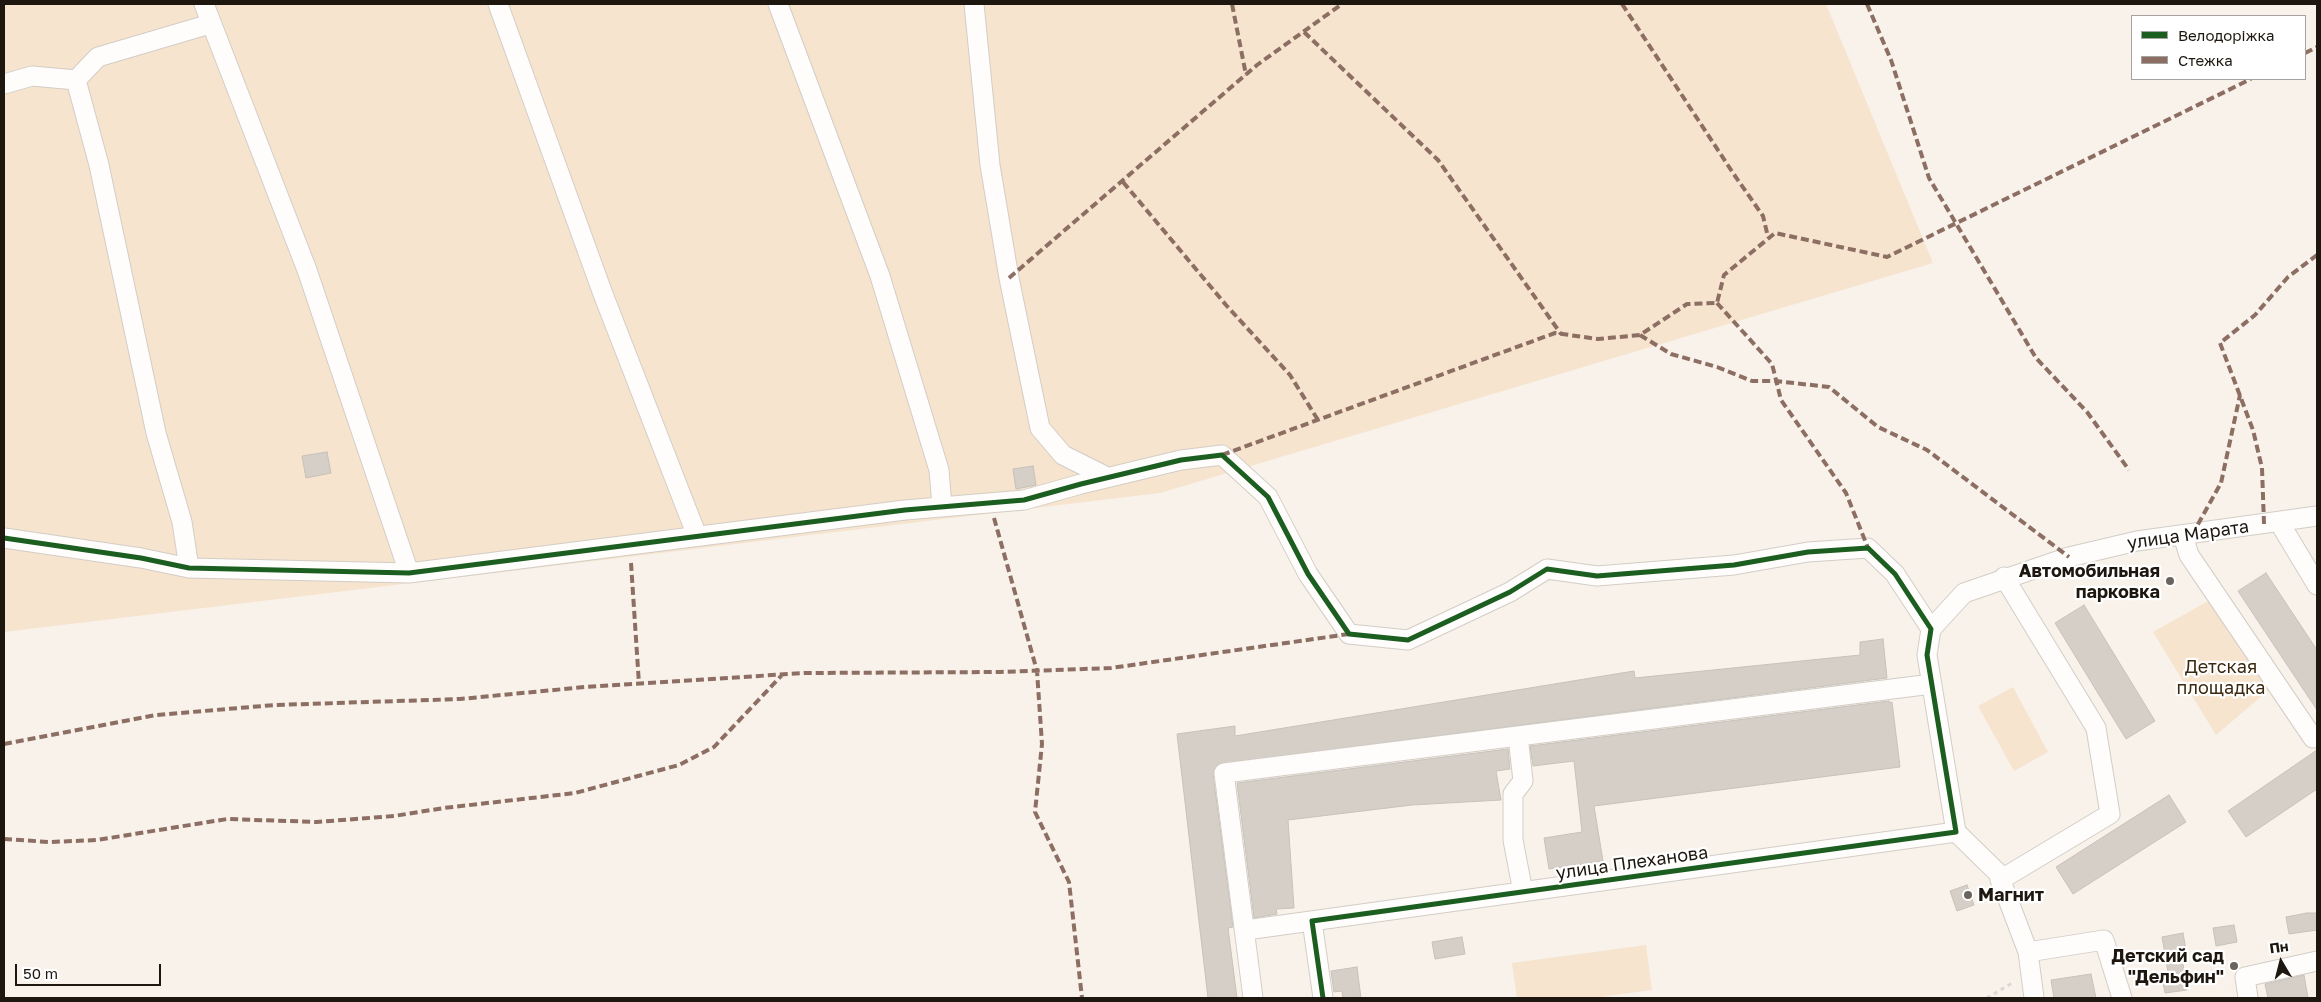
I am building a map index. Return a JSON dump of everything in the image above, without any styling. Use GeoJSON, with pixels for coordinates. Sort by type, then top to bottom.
{"type":"FeatureCollection","features":[{"type":"Feature","properties":{"kind":"street"},"geometry":{"type":"LineString","coordinates":[[204,4],[210,24],[307,270],[409,573]]}},
{"type":"Feature","properties":{"kind":"street"},"geometry":{"type":"LineString","coordinates":[[498,4],[603,294],[697,536]]}},
{"type":"Feature","properties":{"kind":"street"},"geometry":{"type":"LineString","coordinates":[[778,4],[880,276],[939,470],[942,506]]}},
{"type":"Feature","properties":{"kind":"street"},"geometry":{"type":"LineString","coordinates":[[974,4],[990,166],[1009,278],[1040,428],[1064,455],[1107,477]]}},
{"type":"Feature","properties":{"kind":"street"},"geometry":{"type":"LineString","coordinates":[[76,80],[98,57],[210,24]]}},
{"type":"Feature","properties":{"kind":"street"},"geometry":{"type":"LineString","coordinates":[[4,84],[32,76],[76,80]]}},
{"type":"Feature","properties":{"kind":"street"},"geometry":{"type":"LineString","coordinates":[[76,80],[99,165],[156,433],[182,522],[189,568]]}},
{"type":"Feature","properties":{"kind":"street"},"geometry":{"type":"LineString","coordinates":[[4,538],[141,558],[189,568],[409,573],[942,506],[1024,500],[1107,477],[1181,460],[1222,455],[1268,497],[1308,574],[1349,634],[1408,640],[1510,592],[1547,569],[1597,576],[1734,565],[1808,552],[1868,548],[1896,574],[1931,629],[1928,655],[1956,832],[1998,873],[2028,952],[2034,998]]}},
{"type":"Feature","properties":{"kind":"street","name":"улица Марата"},"geometry":{"type":"LineString","coordinates":[[1931,629],[1964,593],[2004,577],[2069,557],[2137,541],[2317,516]]}},
{"type":"Feature","properties":{"kind":"street"},"geometry":{"type":"LineString","coordinates":[[2279,522],[2317,585]]}},
{"type":"Feature","properties":{"kind":"street"},"geometry":{"type":"LineString","coordinates":[[2183,536],[2188,556],[2313,738],[2317,736]]}},
{"type":"Feature","properties":{"kind":"street"},"geometry":{"type":"LineString","coordinates":[[2000,880],[2110,814],[2096,728],[2004,577]]}},
{"type":"Feature","properties":{"kind":"street"},"geometry":{"type":"LineString","coordinates":[[1253,998],[1246,930],[1224,773],[1932,684]]}},
{"type":"Feature","properties":{"kind":"street"},"geometry":{"type":"LineString","coordinates":[[1518,736],[1522,781],[1513,794],[1513,840],[1523,892]]}},
{"type":"Feature","properties":{"kind":"street","name":"улица Плеханова"},"geometry":{"type":"LineString","coordinates":[[1246,930],[1956,832]]}},
{"type":"Feature","properties":{"kind":"street"},"geometry":{"type":"LineString","coordinates":[[1312,921],[1323,998]]}},
{"type":"Feature","properties":{"kind":"street"},"geometry":{"type":"LineString","coordinates":[[2028,952],[2104,940],[2122,998]]}},
{"type":"Feature","properties":{"kind":"street"},"geometry":{"type":"LineString","coordinates":[[2248,998],[2245,977],[2317,961]]}},
{"type":"Feature","properties":{"kind":"path"},"geometry":{"type":"LineString","coordinates":[[1987,998],[2030,973]]}},
{"type":"Feature","properties":{"kind":"green space"},"geometry":{"type":"Polygon","coordinates":[[[4,4],[1826,4],[1933,263],[1160,493],[4,632],[4,4]]]}},
{"type":"Feature","properties":{"kind":"green space","name":"Детская площадка"},"geometry":{"type":"Polygon","coordinates":[[[2210,600],[2270,689],[2216,735],[2153,632],[2210,600]]]}},
{"type":"Feature","properties":{"kind":"green space"},"geometry":{"type":"Polygon","coordinates":[[[2013,687],[2048,752],[2014,771],[1978,706],[2013,687]]]}},
{"type":"Feature","properties":{"kind":"green space"},"geometry":{"type":"Polygon","coordinates":[[[1646,945],[1652,990],[1593,998],[1517,998],[1512,963],[1646,945]]]}},
{"type":"Feature","properties":{"kind":"building"},"geometry":{"type":"Polygon","coordinates":[[[327,452],[331,473],[306,478],[302,456],[327,452]]]}},
{"type":"Feature","properties":{"kind":"building"},"geometry":{"type":"Polygon","coordinates":[[[1033,466],[1036,485],[1016,489],[1013,469],[1033,466]]]}},
{"type":"Feature","properties":{"kind":"building"},"geometry":{"type":"Polygon","coordinates":[[[2266,573],[2317,650],[2317,710],[2238,591],[2266,573]]]}},
{"type":"Feature","properties":{"kind":"building"},"geometry":{"type":"Polygon","coordinates":[[[2084,605],[2155,721],[2126,739],[2055,623],[2084,605]]]}},
{"type":"Feature","properties":{"kind":"building"},"geometry":{"type":"Polygon","coordinates":[[[1883,639],[1887,678],[1218,764],[1213,774],[1233,927],[1228,928],[1237,998],[1208,998],[1177,734],[1235,726],[1235,736],[1634,671],[1635,678],[1860,655],[1860,642],[1883,639]]]}},
{"type":"Feature","properties":{"kind":"building"},"geometry":{"type":"Polygon","coordinates":[[[1889,701],[1889,703],[1892,702],[1900,767],[1594,806],[1603,861],[1549,869],[1544,838],[1582,832],[1574,761],[1533,766],[1530,746],[1889,701]]]}},
{"type":"Feature","properties":{"kind":"building"},"geometry":{"type":"Polygon","coordinates":[[[1508,749],[1510,769],[1496,771],[1501,800],[1412,805],[1288,820],[1294,908],[1276,909],[1277,914],[1254,918],[1237,783],[1508,749]]]}},
{"type":"Feature","properties":{"kind":"building"},"geometry":{"type":"Polygon","coordinates":[[[2317,750],[2317,789],[2246,837],[2228,811],[2317,750]]]}},
{"type":"Feature","properties":{"kind":"building"},"geometry":{"type":"Polygon","coordinates":[[[2169,795],[2186,822],[2073,894],[2056,867],[2169,795]]]}},
{"type":"Feature","properties":{"kind":"building"},"geometry":{"type":"Polygon","coordinates":[[[1967,885],[1974,905],[1957,911],[1950,891],[1967,885]]]}},
{"type":"Feature","properties":{"kind":"building"},"geometry":{"type":"Polygon","coordinates":[[[2317,913],[2317,930],[2289,934],[2286,917],[2317,913]]]}},
{"type":"Feature","properties":{"kind":"building"},"geometry":{"type":"Polygon","coordinates":[[[2234,925],[2237,942],[2216,946],[2213,928],[2234,925]]]}},
{"type":"Feature","properties":{"kind":"building"},"geometry":{"type":"Polygon","coordinates":[[[2183,933],[2186,950],[2181,951],[2187,990],[2165,993],[2161,973],[2168,972],[2162,937],[2183,933]]]}},
{"type":"Feature","properties":{"kind":"building"},"geometry":{"type":"Polygon","coordinates":[[[1462,937],[1465,954],[1435,959],[1432,942],[1462,937]]]}},
{"type":"Feature","properties":{"kind":"building"},"geometry":{"type":"Polygon","coordinates":[[[1357,967],[1361,998],[1343,998],[1342,991],[1334,992],[1331,971],[1357,967]]]}},
{"type":"Feature","properties":{"kind":"building"},"geometry":{"type":"Polygon","coordinates":[[[2091,974],[2096,998],[2054,998],[2051,980],[2091,974]]]}},
{"type":"Feature","properties":{"kind":"building"},"geometry":{"type":"Polygon","coordinates":[[[2304,975],[2308,998],[2268,998],[2265,984],[2304,975]]]}},
{"type":"Feature","properties":{"kind":"marked path"},"geometry":{"type":"LineString","coordinates":[[1232,4],[1246,75]]}},
{"type":"Feature","properties":{"kind":"marked path"},"geometry":{"type":"LineString","coordinates":[[1009,278],[1257,65],[1342,4]]}},
{"type":"Feature","properties":{"kind":"marked path"},"geometry":{"type":"LineString","coordinates":[[1622,4],[1763,216],[1768,237]]}},
{"type":"Feature","properties":{"kind":"marked path"},"geometry":{"type":"LineString","coordinates":[[1867,4],[1891,60],[1929,178],[2036,358],[2087,412],[2129,470]]}},
{"type":"Feature","properties":{"kind":"marked path"},"geometry":{"type":"LineString","coordinates":[[1304,32],[1438,160],[1561,334]]}},
{"type":"Feature","properties":{"kind":"marked path"},"geometry":{"type":"LineString","coordinates":[[2306,52],[2317,47]]}},
{"type":"Feature","properties":{"kind":"marked path"},"geometry":{"type":"LineString","coordinates":[[1222,455],[1555,333],[1598,339],[1640,335],[1687,304],[1717,303],[1724,275],[1775,233],[1887,257],[2249,80]]}},
{"type":"Feature","properties":{"kind":"marked path"},"geometry":{"type":"LineString","coordinates":[[1123,182],[1226,305],[1290,375],[1318,420]]}},
{"type":"Feature","properties":{"kind":"marked path"},"geometry":{"type":"LineString","coordinates":[[2264,524],[2262,468],[2253,430],[2220,343],[2255,315],[2288,277],[2317,255]]}},
{"type":"Feature","properties":{"kind":"marked path"},"geometry":{"type":"LineString","coordinates":[[1717,303],[1772,364],[1781,400],[1846,493],[1868,548]]}},
{"type":"Feature","properties":{"kind":"marked path"},"geometry":{"type":"LineString","coordinates":[[1640,335],[1671,354],[1717,367],[1752,381],[1776,381],[1829,387],[1878,427],[1927,450],[2069,557]]}},
{"type":"Feature","properties":{"kind":"marked path"},"geometry":{"type":"LineString","coordinates":[[2192,535],[2221,483],[2240,395]]}},
{"type":"Feature","properties":{"kind":"marked path"},"geometry":{"type":"LineString","coordinates":[[994,518],[1037,671],[1042,744],[1035,812],[1069,882],[1082,998]]}},
{"type":"Feature","properties":{"kind":"marked path"},"geometry":{"type":"LineString","coordinates":[[631,563],[639,684]]}},
{"type":"Feature","properties":{"kind":"marked path"},"geometry":{"type":"LineString","coordinates":[[4,744],[156,715],[275,705],[460,699],[585,687],[805,673],[1000,672],[1111,668],[1349,634]]}},
{"type":"Feature","properties":{"kind":"marked path"},"geometry":{"type":"LineString","coordinates":[[4,839],[49,842],[97,840],[227,819],[317,822],[394,816],[444,808],[575,793],[679,765],[714,747],[783,674]]}},
{"type":"Feature","properties":{"kind":"cycle path"},"geometry":{"type":"LineString","coordinates":[[4,538],[141,558],[189,568],[409,573],[905,510],[1024,500],[1181,460],[1222,455],[1268,497],[1308,574],[1349,634],[1408,640],[1510,592],[1547,569],[1597,576],[1734,565],[1808,552],[1868,548],[1895,574],[1931,629],[1927,655],[1956,832],[1312,921],[1323,998]]}},
{"type":"Feature","properties":{"kind":"place","name":"Автомобильная парковка"},"geometry":{"type":"Point","coordinates":[2170,581]}},
{"type":"Feature","properties":{"kind":"place","name":"Магнит"},"geometry":{"type":"Point","coordinates":[1968,895]}},
{"type":"Feature","properties":{"kind":"place","name":"Детский сад \"Дельфин\""},"geometry":{"type":"Point","coordinates":[2234,966]}}]}
